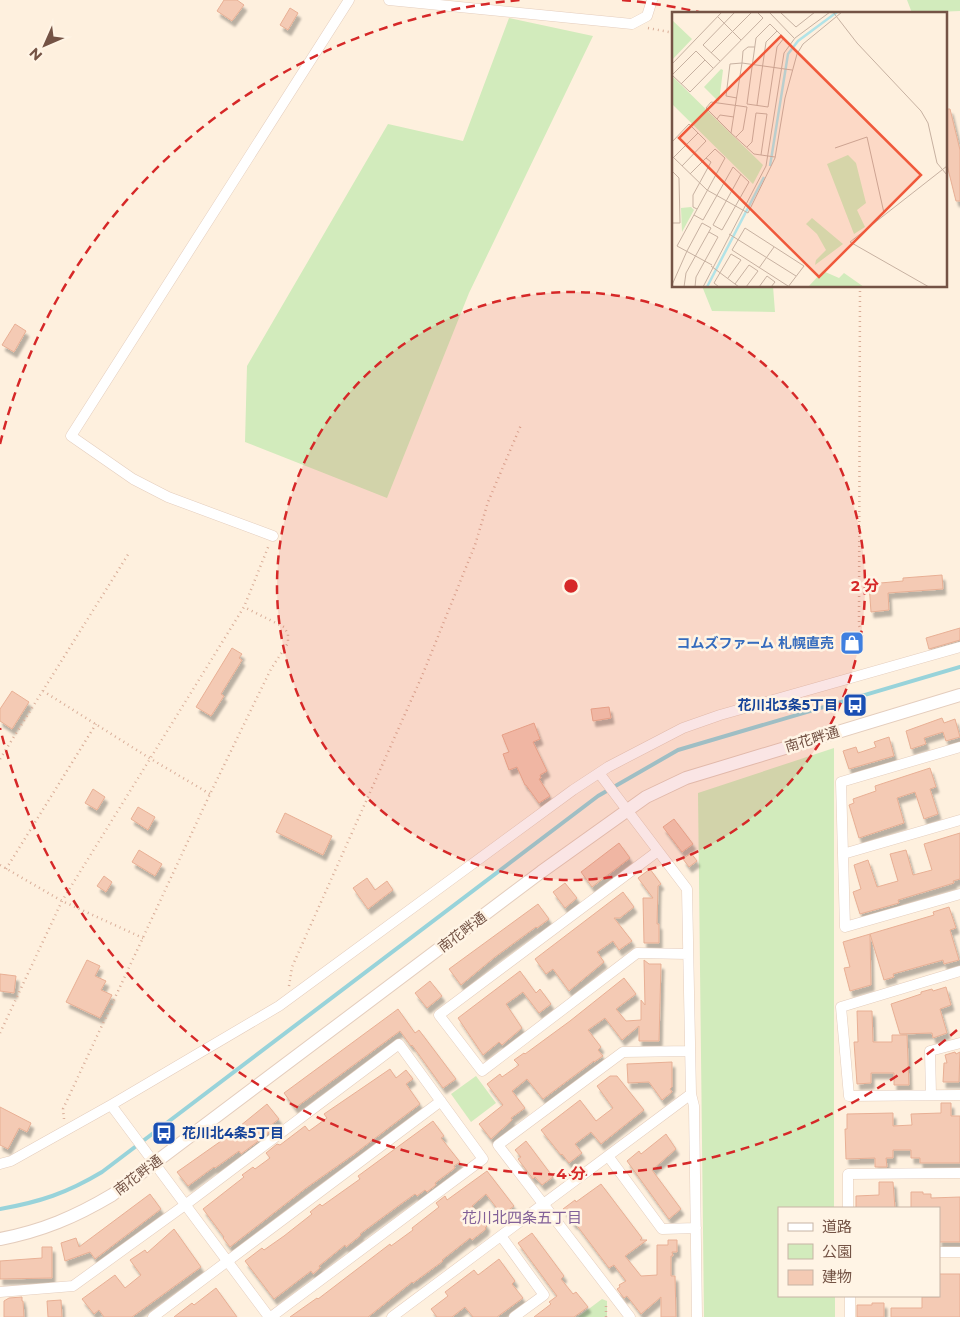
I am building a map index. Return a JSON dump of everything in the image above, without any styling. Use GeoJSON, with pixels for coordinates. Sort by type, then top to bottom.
{"type":"FeatureCollection","features":[{"type":"Feature","properties":{"kind":"street"},"geometry":{"type":"LineString","coordinates":[[273,536],[168,496],[132,479],[71,436],[349,0]]}},
{"type":"Feature","properties":{"kind":"street"},"geometry":{"type":"LineString","coordinates":[[390,0],[632,24],[647,16],[652,0]]}},
{"type":"Feature","properties":{"kind":"street"},"geometry":{"type":"LineString","coordinates":[[0,1164],[11,1161],[111,1106],[287,1000],[599,773],[683,728],[960,647]]}},
{"type":"Feature","properties":{"kind":"street","name":"南花畔通"},"geometry":{"type":"LineString","coordinates":[[0,1239],[30,1233],[64,1221],[112,1195],[542,872],[646,797],[686,778],[960,695]]}},
{"type":"Feature","properties":{"kind":"street"},"geometry":{"type":"LineString","coordinates":[[960,747],[841,782],[845,927],[960,894]]}},
{"type":"Feature","properties":{"kind":"street"},"geometry":{"type":"LineString","coordinates":[[599,773],[687,889],[691,1094],[694,1106],[697,1317]]}},
{"type":"Feature","properties":{"kind":"street"},"geometry":{"type":"LineString","coordinates":[[843,854],[960,820]]}},
{"type":"Feature","properties":{"kind":"street"},"geometry":{"type":"LineString","coordinates":[[658,851],[439,1015],[482,1071],[637,952],[688,954]]}},
{"type":"Feature","properties":{"kind":"street"},"geometry":{"type":"LineString","coordinates":[[960,971],[841,1007],[849,1096],[960,1095]]}},
{"type":"Feature","properties":{"kind":"street"},"geometry":{"type":"LineString","coordinates":[[931,1095],[930,1051],[960,1043]]}},
{"type":"Feature","properties":{"kind":"street"},"geometry":{"type":"LineString","coordinates":[[0,1292],[73,1286],[185,1206],[399,1044],[483,1159],[270,1317],[185,1206],[111,1106]]}},
{"type":"Feature","properties":{"kind":"street"},"geometry":{"type":"LineString","coordinates":[[630,1317],[498,1145],[623,1052],[690,1051]]}},
{"type":"Feature","properties":{"kind":"street"},"geometry":{"type":"LineString","coordinates":[[392,1317],[691,1094]]}},
{"type":"Feature","properties":{"kind":"street"},"geometry":{"type":"LineString","coordinates":[[153,1317],[441,1101]]}},
{"type":"Feature","properties":{"kind":"street"},"geometry":{"type":"LineString","coordinates":[[608,1156],[662,1229],[696,1228]]}},
{"type":"Feature","properties":{"kind":"street"},"geometry":{"type":"LineString","coordinates":[[848,1207],[848,1174],[960,1173]]}},
{"type":"Feature","properties":{"kind":"street"},"geometry":{"type":"LineString","coordinates":[[501,1236],[544,1294],[514,1317]]}},
{"type":"Feature","properties":{"kind":"street"},"geometry":{"type":"LineString","coordinates":[[940,1252],[960,1252]]}},
{"type":"Feature","properties":{"kind":"street"},"geometry":{"type":"LineString","coordinates":[[850,1297],[850,1317]]}},
{"type":"Feature","properties":{"kind":"path"},"geometry":{"type":"LineString","coordinates":[[632,24],[672,33]]}},
{"type":"Feature","properties":{"kind":"path"},"geometry":{"type":"LineString","coordinates":[[860,288],[860,625],[863,638]]}},
{"type":"Feature","properties":{"kind":"path"},"geometry":{"type":"LineString","coordinates":[[287,1000],[292,967],[422,676],[475,545],[488,502],[521,425]]}},
{"type":"Feature","properties":{"kind":"path"},"geometry":{"type":"LineString","coordinates":[[0,1033],[62,901],[244,606],[273,536]]}},
{"type":"Feature","properties":{"kind":"path"},"geometry":{"type":"LineString","coordinates":[[0,759],[129,553]]}},
{"type":"Feature","properties":{"kind":"path"},"geometry":{"type":"LineString","coordinates":[[66,1130],[63,1109],[210,794],[271,669],[288,642],[288,634],[284,627],[244,606]]}},
{"type":"Feature","properties":{"kind":"path"},"geometry":{"type":"LineString","coordinates":[[43,692],[210,794]]}},
{"type":"Feature","properties":{"kind":"path"},"geometry":{"type":"LineString","coordinates":[[6,869],[96,724]]}},
{"type":"Feature","properties":{"kind":"path"},"geometry":{"type":"LineString","coordinates":[[0,865],[62,901],[143,938]]}},
{"type":"Feature","properties":{"kind":"green space"},"geometry":{"type":"Polygon","coordinates":[[[907,0],[960,0],[960,11],[912,12],[907,0]]]}},
{"type":"Feature","properties":{"kind":"green space"},"geometry":{"type":"Polygon","coordinates":[[[509,18],[593,36],[469,293],[387,498],[245,442],[247,366],[388,124],[463,141],[509,18]]]}},
{"type":"Feature","properties":{"kind":"green space"},"geometry":{"type":"Polygon","coordinates":[[[703,288],[773,288],[775,312],[712,311],[703,288]]]}},
{"type":"Feature","properties":{"kind":"green space"},"geometry":{"type":"Polygon","coordinates":[[[834,748],[834,1207],[778,1207],[778,1297],[835,1297],[835,1317],[704,1317],[698,793],[834,748]]]}},
{"type":"Feature","properties":{"kind":"green space"},"geometry":{"type":"Polygon","coordinates":[[[476,1076],[496,1103],[471,1122],[451,1094],[476,1076]]]}},
{"type":"Feature","properties":{"kind":"green space"},"geometry":{"type":"Polygon","coordinates":[[[602,1299],[607,1301],[607,1317],[578,1317],[602,1299]]]}},
{"type":"Feature","properties":{"kind":"building"},"geometry":{"type":"Polygon","coordinates":[[[224,0],[237,0],[244,5],[232,21],[217,11],[224,0]]]}},
{"type":"Feature","properties":{"kind":"building"},"geometry":{"type":"Polygon","coordinates":[[[290,8],[298,13],[288,30],[280,25],[290,8]]]}},
{"type":"Feature","properties":{"kind":"building"},"geometry":{"type":"Polygon","coordinates":[[[948,109],[950,109],[960,150],[960,201],[956,201],[948,169],[948,109]]]}},
{"type":"Feature","properties":{"kind":"building"},"geometry":{"type":"Polygon","coordinates":[[[15,324],[26,331],[14,352],[2,345],[15,324]]]}},
{"type":"Feature","properties":{"kind":"building"},"geometry":{"type":"Polygon","coordinates":[[[942,575],[943,589],[888,593],[889,610],[871,612],[869,584],[903,581],[903,578],[942,575]]]}},
{"type":"Feature","properties":{"kind":"building"},"geometry":{"type":"Polygon","coordinates":[[[960,628],[960,640],[929,649],[926,638],[960,628]]]}},
{"type":"Feature","properties":{"kind":"building"},"geometry":{"type":"Polygon","coordinates":[[[232,648],[242,654],[239,658],[242,660],[221,694],[224,696],[211,716],[196,707],[232,648]]]}},
{"type":"Feature","properties":{"kind":"building"},"geometry":{"type":"Polygon","coordinates":[[[12,691],[29,702],[12,729],[0,721],[0,709],[12,691]]]}},
{"type":"Feature","properties":{"kind":"building"},"geometry":{"type":"Polygon","coordinates":[[[609,707],[611,718],[593,721],[591,709],[609,707]]]}},
{"type":"Feature","properties":{"kind":"building"},"geometry":{"type":"Polygon","coordinates":[[[942,718],[944,723],[955,719],[960,737],[946,741],[943,732],[924,738],[926,744],[911,749],[906,731],[942,718]]]}},
{"type":"Feature","properties":{"kind":"building"},"geometry":{"type":"Polygon","coordinates":[[[534,723],[540,739],[533,742],[547,771],[540,775],[541,778],[539,779],[550,796],[539,803],[525,785],[517,767],[509,770],[503,754],[509,752],[502,735],[534,723]]]}},
{"type":"Feature","properties":{"kind":"building"},"geometry":{"type":"Polygon","coordinates":[[[889,737],[894,756],[849,769],[843,751],[856,747],[858,753],[876,747],[874,742],[889,737]]]}},
{"type":"Feature","properties":{"kind":"building"},"geometry":{"type":"Polygon","coordinates":[[[930,768],[936,787],[930,789],[938,814],[924,819],[915,792],[897,798],[904,823],[859,838],[849,805],[854,803],[853,799],[876,791],[875,786],[930,768]]]}},
{"type":"Feature","properties":{"kind":"building"},"geometry":{"type":"Polygon","coordinates":[[[93,789],[105,797],[97,810],[85,803],[93,789]]]}},
{"type":"Feature","properties":{"kind":"building"},"geometry":{"type":"Polygon","coordinates":[[[138,807],[155,817],[148,830],[131,819],[138,807]]]}},
{"type":"Feature","properties":{"kind":"building"},"geometry":{"type":"Polygon","coordinates":[[[285,813],[332,836],[323,855],[276,832],[285,813]]]}},
{"type":"Feature","properties":{"kind":"building"},"geometry":{"type":"Polygon","coordinates":[[[674,819],[693,844],[682,852],[663,827],[674,819]]]}},
{"type":"Feature","properties":{"kind":"building"},"geometry":{"type":"Polygon","coordinates":[[[960,833],[960,879],[953,881],[954,883],[898,900],[899,903],[860,914],[853,892],[861,889],[854,865],[868,860],[877,887],[898,881],[890,854],[906,850],[913,875],[932,870],[924,844],[960,833]]]}},
{"type":"Feature","properties":{"kind":"building"},"geometry":{"type":"Polygon","coordinates":[[[619,843],[630,858],[592,887],[581,872],[619,843]]]}},
{"type":"Feature","properties":{"kind":"building"},"geometry":{"type":"Polygon","coordinates":[[[139,850],[162,864],[155,876],[132,862],[139,850]]]}},
{"type":"Feature","properties":{"kind":"building"},"geometry":{"type":"Polygon","coordinates":[[[691,853],[697,861],[689,867],[683,859],[691,853]]]}},
{"type":"Feature","properties":{"kind":"building"},"geometry":{"type":"Polygon","coordinates":[[[650,869],[661,884],[658,886],[657,924],[659,924],[659,943],[644,943],[643,898],[653,898],[638,878],[650,869]]]}},
{"type":"Feature","properties":{"kind":"building"},"geometry":{"type":"Polygon","coordinates":[[[104,876],[112,882],[106,892],[97,886],[104,876]]]}},
{"type":"Feature","properties":{"kind":"building"},"geometry":{"type":"Polygon","coordinates":[[[367,878],[375,890],[387,881],[393,890],[368,909],[353,888],[367,878]]]}},
{"type":"Feature","properties":{"kind":"building"},"geometry":{"type":"Polygon","coordinates":[[[565,883],[577,898],[565,908],[553,892],[565,883]]]}},
{"type":"Feature","properties":{"kind":"building"},"geometry":{"type":"Polygon","coordinates":[[[623,892],[634,907],[620,918],[614,918],[632,941],[619,950],[613,941],[597,952],[604,962],[569,991],[553,969],[546,974],[535,959],[623,892]]]}},
{"type":"Feature","properties":{"kind":"building"},"geometry":{"type":"Polygon","coordinates":[[[538,904],[549,919],[495,957],[461,985],[449,969],[538,904]]]}},
{"type":"Feature","properties":{"kind":"building"},"geometry":{"type":"Polygon","coordinates":[[[949,907],[956,928],[950,930],[959,960],[944,964],[943,960],[893,974],[894,977],[884,980],[870,934],[871,985],[850,991],[844,968],[850,967],[843,942],[934,915],[933,912],[949,907]]]}},
{"type":"Feature","properties":{"kind":"building"},"geometry":{"type":"Polygon","coordinates":[[[87,960],[100,966],[95,976],[106,981],[101,990],[112,995],[100,1018],[66,1002],[87,960]]]}},
{"type":"Feature","properties":{"kind":"building"},"geometry":{"type":"Polygon","coordinates":[[[644,960],[649,964],[661,964],[659,1041],[639,1041],[639,1026],[622,1040],[605,1018],[588,1030],[601,1047],[598,1050],[603,1056],[543,1099],[527,1079],[512,1091],[525,1108],[511,1118],[512,1120],[491,1139],[479,1124],[503,1105],[487,1084],[500,1074],[502,1077],[519,1065],[514,1060],[570,1021],[624,978],[636,994],[616,1009],[626,1021],[641,1020],[641,1000],[645,1005],[644,960]]]}},
{"type":"Feature","properties":{"kind":"building"},"geometry":{"type":"Polygon","coordinates":[[[520,971],[536,993],[540,989],[551,1004],[539,1013],[523,992],[506,1004],[522,1028],[502,1045],[499,1042],[483,1055],[458,1018],[520,971]]]}},
{"type":"Feature","properties":{"kind":"building"},"geometry":{"type":"Polygon","coordinates":[[[0,974],[16,976],[14,993],[0,991],[0,974]]]}},
{"type":"Feature","properties":{"kind":"building"},"geometry":{"type":"Polygon","coordinates":[[[430,981],[442,996],[427,1008],[415,993],[430,981]]]}},
{"type":"Feature","properties":{"kind":"building"},"geometry":{"type":"Polygon","coordinates":[[[946,987],[951,1005],[940,1009],[947,1033],[933,1038],[932,1033],[900,1034],[891,1004],[921,994],[921,992],[946,987]]]}},
{"type":"Feature","properties":{"kind":"building"},"geometry":{"type":"Polygon","coordinates":[[[398,1009],[415,1033],[419,1030],[456,1079],[443,1088],[400,1031],[295,1108],[284,1093],[398,1009]]]}},
{"type":"Feature","properties":{"kind":"building"},"geometry":{"type":"Polygon","coordinates":[[[857,1011],[872,1011],[873,1042],[892,1042],[892,1035],[907,1035],[909,1085],[894,1085],[894,1073],[871,1073],[871,1083],[857,1084],[854,1042],[858,1042],[857,1011]]]}},
{"type":"Feature","properties":{"kind":"building"},"geometry":{"type":"Polygon","coordinates":[[[955,1052],[956,1054],[960,1052],[959,1082],[943,1082],[944,1063],[947,1063],[945,1055],[955,1052]]]}},
{"type":"Feature","properties":{"kind":"building"},"geometry":{"type":"Polygon","coordinates":[[[672,1062],[672,1087],[670,1089],[672,1092],[662,1100],[649,1082],[628,1083],[627,1064],[672,1062]]]}},
{"type":"Feature","properties":{"kind":"building"},"geometry":{"type":"Polygon","coordinates":[[[390,1069],[396,1078],[406,1070],[413,1079],[406,1084],[420,1104],[230,1247],[203,1209],[244,1177],[242,1175],[253,1167],[255,1169],[270,1158],[266,1153],[277,1144],[280,1145],[305,1126],[309,1131],[327,1118],[324,1114],[390,1069]]]}},
{"type":"Feature","properties":{"kind":"building"},"geometry":{"type":"Polygon","coordinates":[[[610,1076],[617,1076],[644,1110],[601,1144],[591,1132],[575,1144],[582,1153],[569,1163],[541,1130],[580,1100],[596,1121],[613,1108],[597,1086],[610,1076]]]}},
{"type":"Feature","properties":{"kind":"building"},"geometry":{"type":"Polygon","coordinates":[[[941,1103],[951,1103],[951,1116],[960,1116],[960,1163],[920,1163],[920,1158],[911,1158],[911,1150],[893,1150],[893,1158],[886,1158],[887,1167],[875,1167],[875,1158],[846,1159],[845,1129],[847,1129],[847,1114],[893,1113],[893,1126],[912,1125],[911,1114],[941,1113],[941,1103]]]}},
{"type":"Feature","properties":{"kind":"building"},"geometry":{"type":"Polygon","coordinates":[[[267,1104],[279,1119],[266,1129],[269,1133],[241,1154],[239,1151],[188,1186],[177,1172],[221,1141],[226,1134],[239,1124],[240,1126],[267,1104]]]}},
{"type":"Feature","properties":{"kind":"building"},"geometry":{"type":"Polygon","coordinates":[[[0,1107],[31,1123],[27,1132],[19,1128],[8,1149],[0,1145],[0,1107]]]}},
{"type":"Feature","properties":{"kind":"building"},"geometry":{"type":"Polygon","coordinates":[[[433,1121],[444,1136],[441,1138],[460,1162],[454,1166],[455,1168],[435,1183],[436,1185],[427,1192],[425,1190],[417,1196],[415,1194],[360,1234],[346,1247],[345,1245],[319,1266],[320,1268],[313,1274],[311,1271],[274,1299],[245,1261],[262,1248],[264,1250],[284,1236],[312,1214],[310,1212],[320,1204],[322,1206],[360,1179],[358,1176],[433,1121]]]}},
{"type":"Feature","properties":{"kind":"building"},"geometry":{"type":"Polygon","coordinates":[[[666,1134],[676,1149],[652,1170],[681,1209],[669,1219],[627,1161],[639,1151],[641,1154],[666,1134]]]}},
{"type":"Feature","properties":{"kind":"building"},"geometry":{"type":"Polygon","coordinates":[[[526,1141],[553,1177],[542,1185],[535,1177],[533,1179],[518,1159],[521,1157],[515,1150],[526,1141]]]}},
{"type":"Feature","properties":{"kind":"building"},"geometry":{"type":"Polygon","coordinates":[[[487,1171],[514,1206],[502,1215],[486,1194],[472,1206],[487,1226],[486,1229],[472,1240],[470,1238],[443,1261],[412,1282],[368,1317],[290,1317],[318,1299],[390,1244],[391,1246],[413,1230],[412,1228],[439,1207],[436,1203],[445,1196],[447,1200],[487,1171]]]}},
{"type":"Feature","properties":{"kind":"building"},"geometry":{"type":"Polygon","coordinates":[[[879,1182],[893,1182],[895,1207],[856,1207],[856,1196],[879,1195],[879,1182]]]}},
{"type":"Feature","properties":{"kind":"building"},"geometry":{"type":"Polygon","coordinates":[[[601,1184],[642,1238],[640,1240],[647,1240],[625,1256],[641,1276],[657,1275],[657,1245],[668,1245],[668,1240],[677,1240],[677,1252],[672,1252],[673,1256],[671,1256],[671,1276],[675,1276],[676,1317],[661,1317],[661,1297],[641,1314],[627,1296],[624,1298],[617,1289],[620,1287],[619,1285],[626,1281],[614,1265],[609,1268],[563,1209],[601,1184]]]}},
{"type":"Feature","properties":{"kind":"building"},"geometry":{"type":"Polygon","coordinates":[[[911,1192],[931,1194],[931,1198],[960,1197],[960,1242],[940,1242],[940,1207],[911,1207],[911,1192]]]}},
{"type":"Feature","properties":{"kind":"building"},"geometry":{"type":"Polygon","coordinates":[[[150,1194],[161,1209],[95,1259],[90,1252],[65,1261],[61,1243],[76,1238],[79,1247],[150,1194]]]}},
{"type":"Feature","properties":{"kind":"building"},"geometry":{"type":"Polygon","coordinates":[[[174,1229],[201,1267],[132,1317],[104,1317],[99,1310],[94,1314],[82,1299],[115,1275],[125,1288],[141,1275],[130,1260],[145,1250],[147,1253],[174,1229]]]}},
{"type":"Feature","properties":{"kind":"building"},"geometry":{"type":"Polygon","coordinates":[[[532,1233],[564,1276],[561,1279],[573,1294],[576,1292],[588,1307],[574,1317],[534,1317],[551,1304],[549,1302],[557,1296],[518,1243],[532,1233]]]}},
{"type":"Feature","properties":{"kind":"building"},"geometry":{"type":"Polygon","coordinates":[[[42,1247],[52,1247],[52,1278],[0,1279],[0,1261],[42,1258],[42,1247]]]}},
{"type":"Feature","properties":{"kind":"building"},"geometry":{"type":"Polygon","coordinates":[[[499,1259],[515,1281],[512,1284],[523,1298],[497,1317],[473,1317],[465,1307],[452,1317],[437,1317],[431,1309],[448,1296],[445,1292],[474,1270],[478,1275],[499,1259]]]}},
{"type":"Feature","properties":{"kind":"building"},"geometry":{"type":"Polygon","coordinates":[[[940,1274],[960,1274],[960,1317],[891,1317],[891,1308],[922,1308],[922,1297],[940,1297],[940,1274]]]}},
{"type":"Feature","properties":{"kind":"building"},"geometry":{"type":"Polygon","coordinates":[[[216,1288],[237,1317],[174,1317],[192,1303],[194,1305],[216,1288]]]}},
{"type":"Feature","properties":{"kind":"building"},"geometry":{"type":"Polygon","coordinates":[[[22,1297],[24,1317],[4,1317],[4,1301],[9,1298],[22,1297]]]}},
{"type":"Feature","properties":{"kind":"building"},"geometry":{"type":"Polygon","coordinates":[[[61,1300],[62,1317],[48,1317],[47,1301],[61,1300]]]}},
{"type":"Feature","properties":{"kind":"building"},"geometry":{"type":"Polygon","coordinates":[[[872,1303],[884,1303],[884,1317],[857,1317],[857,1305],[872,1305],[872,1303]]]}},
{"type":"Feature","properties":{"kind":"waterway"},"geometry":{"type":"LineString","coordinates":[[0,1209],[53,1196],[77,1186],[102,1172],[598,796],[678,750],[960,667]]}},
{"type":"Feature","properties":{"kind":"place","name":"コムズファーム 札幌直売"},"geometry":{"type":"Point","coordinates":[852,643]}},
{"type":"Feature","properties":{"kind":"place","name":"花川北3条5丁目"},"geometry":{"type":"Point","coordinates":[855,705]}},
{"type":"Feature","properties":{"kind":"place","name":"花川北4条5丁目"},"geometry":{"type":"Point","coordinates":[164,1133]}},
{"type":"Feature","properties":{"kind":"district","name":"花川北四条五丁目"},"geometry":{"type":"Point","coordinates":[522,1218]}}]}
